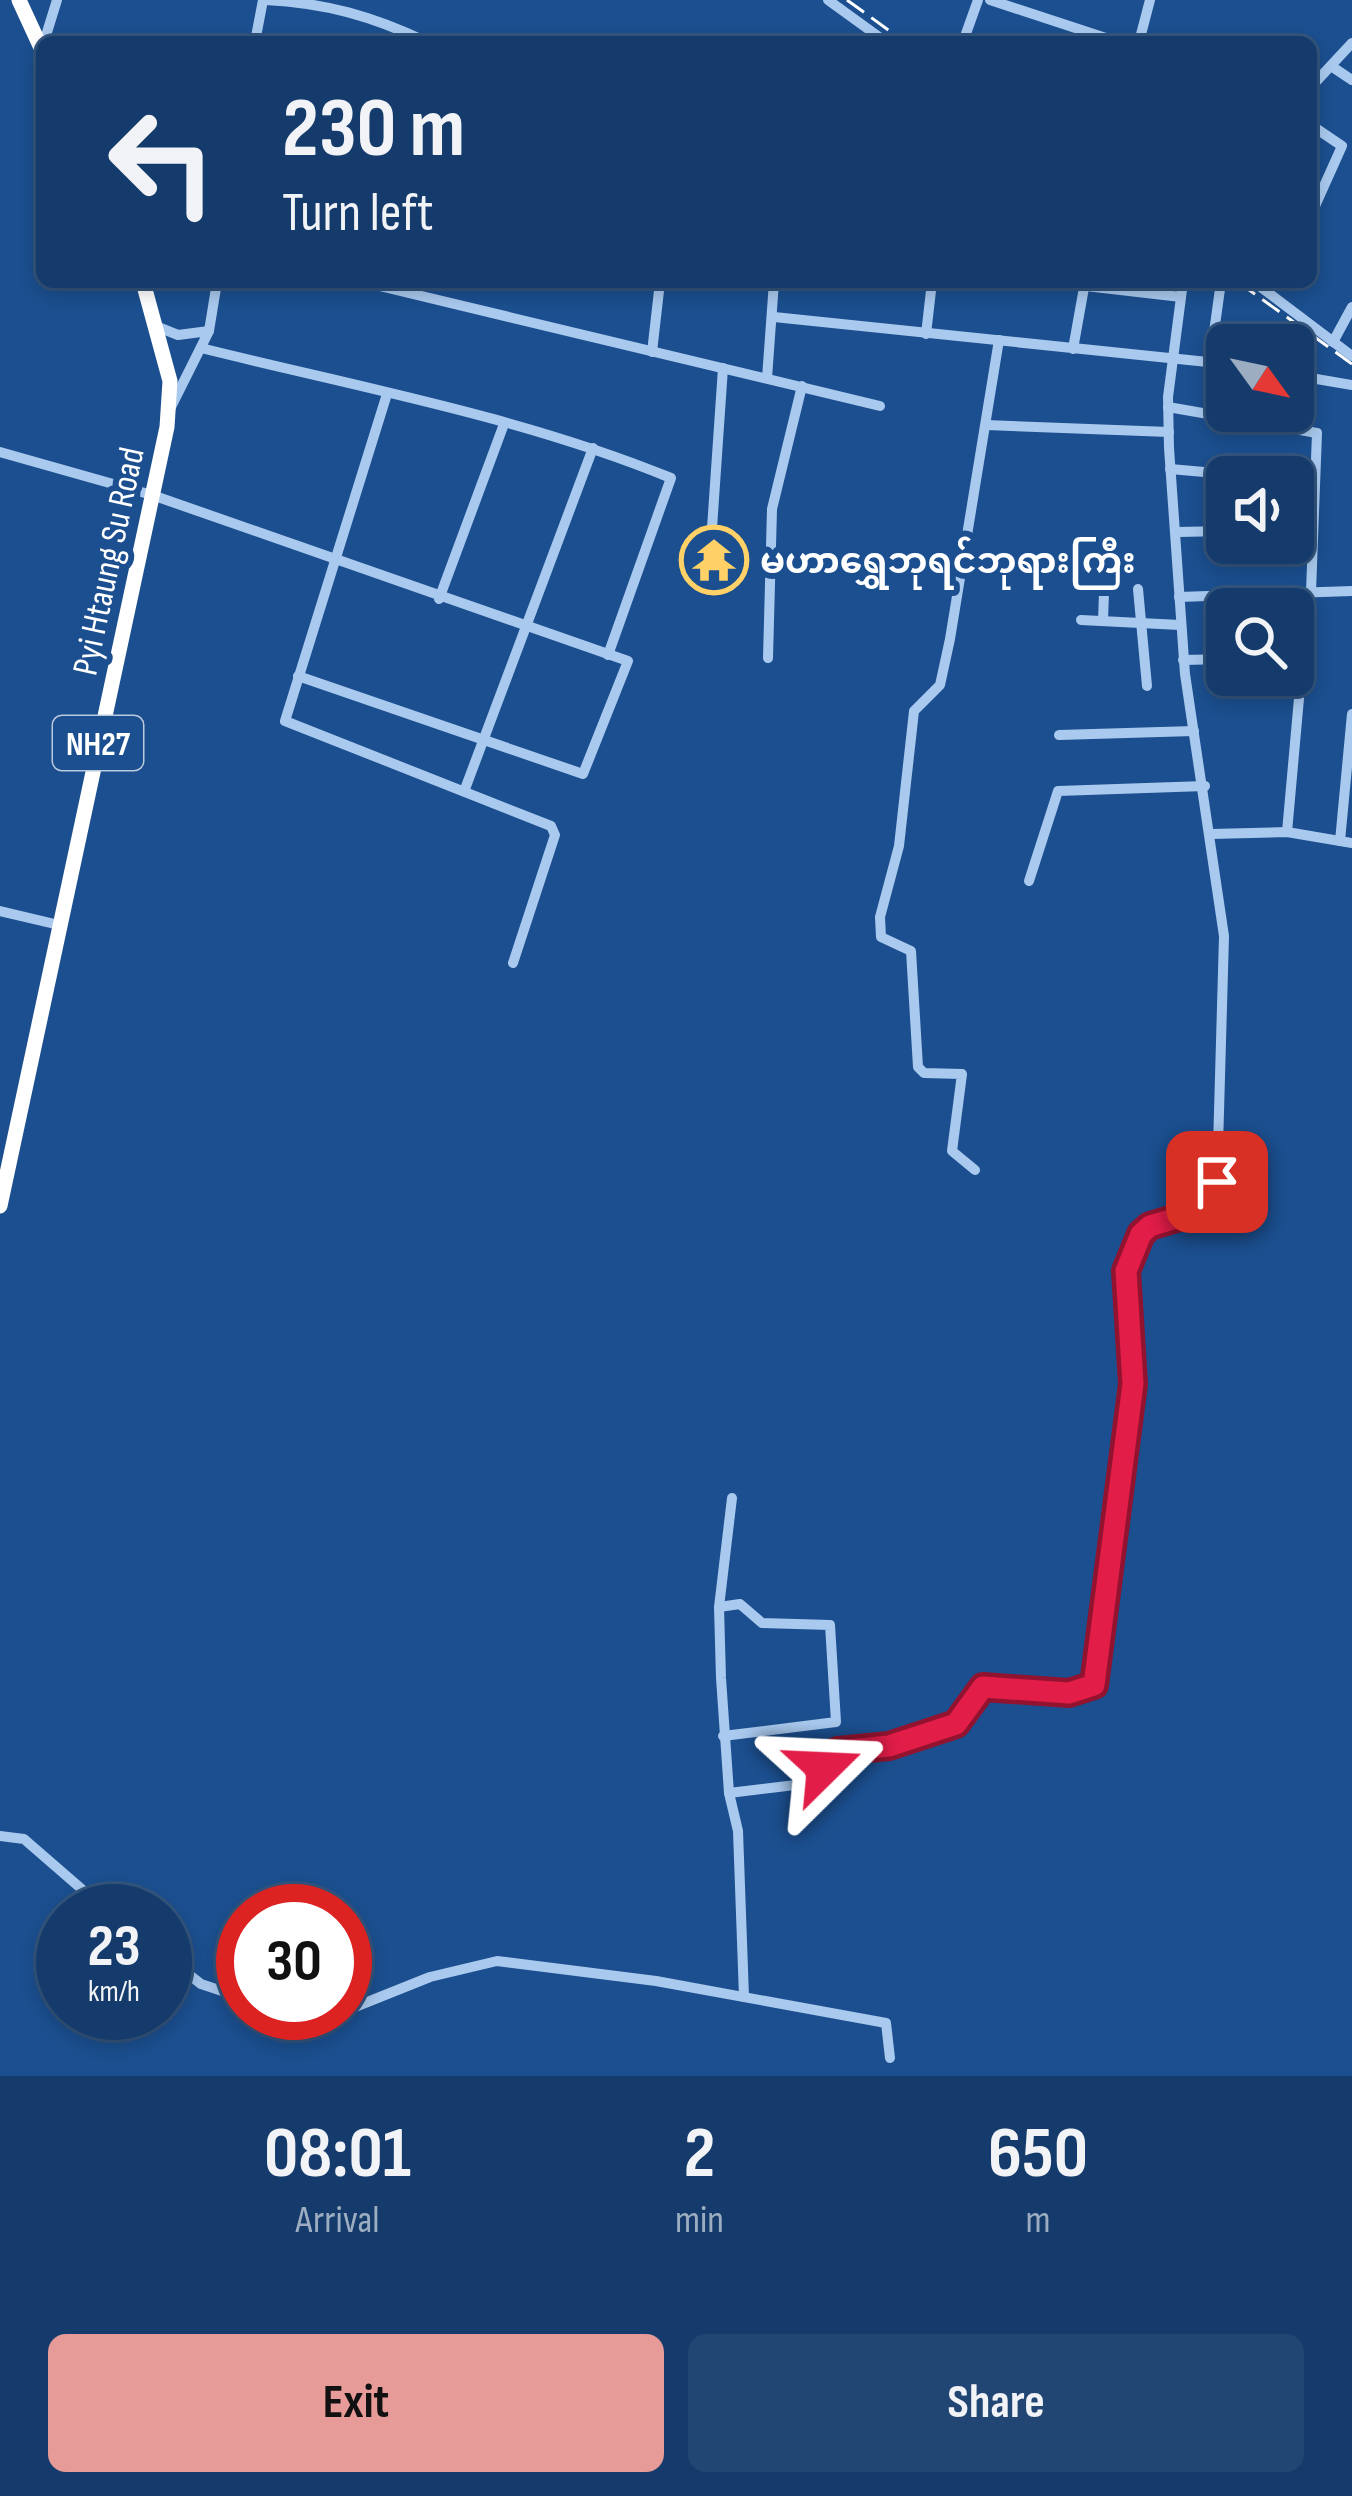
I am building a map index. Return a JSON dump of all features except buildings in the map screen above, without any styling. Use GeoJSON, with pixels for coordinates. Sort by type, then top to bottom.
{"type":"FeatureCollection","features":[{"type":"Feature","properties":{"kind":"highway"},"geometry":{"type":"LineString","coordinates":[[19,0],[37,36]]}},
{"type":"Feature","properties":{"kind":"highway","name":"Pyi Htaung Su Road"},"geometry":{"type":"LineString","coordinates":[[0,1206],[168,412],[170,381],[145,288]]}},
{"type":"Feature","properties":{"kind":"street"},"geometry":{"type":"LineString","coordinates":[[46,36],[57,0]]}},
{"type":"Feature","properties":{"kind":"street"},"geometry":{"type":"LineString","coordinates":[[256,36],[264,0],[346,8],[381,18],[416,36]]}},
{"type":"Feature","properties":{"kind":"street"},"geometry":{"type":"LineString","coordinates":[[828,0],[878,36]]}},
{"type":"Feature","properties":{"kind":"street"},"geometry":{"type":"LineString","coordinates":[[965,36],[978,0]]}},
{"type":"Feature","properties":{"kind":"street"},"geometry":{"type":"LineString","coordinates":[[990,0],[1100,36]]}},
{"type":"Feature","properties":{"kind":"street"},"geometry":{"type":"LineString","coordinates":[[1140,36],[1150,0]]}},
{"type":"Feature","properties":{"kind":"street"},"geometry":{"type":"LineString","coordinates":[[1317,81],[1352,43]]}},
{"type":"Feature","properties":{"kind":"street"},"geometry":{"type":"LineString","coordinates":[[1331,66],[1352,80]]}},
{"type":"Feature","properties":{"kind":"street"},"geometry":{"type":"LineString","coordinates":[[1317,129],[1347,149],[1317,204]]}},
{"type":"Feature","properties":{"kind":"street"},"geometry":{"type":"LineString","coordinates":[[168,412],[209,331],[216,288]]}},
{"type":"Feature","properties":{"kind":"street"},"geometry":{"type":"LineString","coordinates":[[388,288],[880,406]]}},
{"type":"Feature","properties":{"kind":"street"},"geometry":{"type":"LineString","coordinates":[[652,352],[659,288]]}},
{"type":"Feature","properties":{"kind":"street"},"geometry":{"type":"LineString","coordinates":[[767,378],[775,288]]}},
{"type":"Feature","properties":{"kind":"street"},"geometry":{"type":"LineString","coordinates":[[926,334],[931,288]]}},
{"type":"Feature","properties":{"kind":"street"},"geometry":{"type":"LineString","coordinates":[[1073,349],[1084,288]]}},
{"type":"Feature","properties":{"kind":"street"},"geometry":{"type":"LineString","coordinates":[[1115,288],[1181,297]]}},
{"type":"Feature","properties":{"kind":"street"},"geometry":{"type":"LineString","coordinates":[[729,1793],[820,1782],[830,1754],[889,1746],[956,1724],[983,1687],[1069,1693],[1094,1685],[1133,1384],[1126,1271],[1141,1234],[1150,1226],[1206,1209],[1214,1201],[1217,1182],[1224,936],[1180,625],[1178,532],[1168,432],[1182,288]]}},
{"type":"Feature","properties":{"kind":"street"},"geometry":{"type":"LineString","coordinates":[[1268,288],[1352,356]]}},
{"type":"Feature","properties":{"kind":"street"},"geometry":{"type":"LineString","coordinates":[[1215,324],[1220,289]]}},
{"type":"Feature","properties":{"kind":"street"},"geometry":{"type":"LineString","coordinates":[[1333,342],[1352,307]]}},
{"type":"Feature","properties":{"kind":"street"},"geometry":{"type":"LineString","coordinates":[[774,317],[1206,360]]}},
{"type":"Feature","properties":{"kind":"street"},"geometry":{"type":"LineString","coordinates":[[158,327],[178,335],[209,331]]}},
{"type":"Feature","properties":{"kind":"street"},"geometry":{"type":"LineString","coordinates":[[974,1170],[952,1151],[962,1074],[924,1073],[918,1067],[911,951],[881,937],[880,916],[899,846],[914,711],[940,685],[950,639],[999,340]]}},
{"type":"Feature","properties":{"kind":"street"},"geometry":{"type":"LineString","coordinates":[[201,348],[593,448],[671,478],[608,655]]}},
{"type":"Feature","properties":{"kind":"street"},"geometry":{"type":"LineString","coordinates":[[712,528],[723,368]]}},
{"type":"Feature","properties":{"kind":"street"},"geometry":{"type":"LineString","coordinates":[[1314,379],[1352,386]]}},
{"type":"Feature","properties":{"kind":"street"},"geometry":{"type":"LineString","coordinates":[[768,658],[772,509],[802,386]]}},
{"type":"Feature","properties":{"kind":"street"},"geometry":{"type":"LineString","coordinates":[[387,394],[286,722],[551,826],[556,835],[513,963]]}},
{"type":"Feature","properties":{"kind":"street"},"geometry":{"type":"LineString","coordinates":[[1168,407],[1317,433],[1314,491]]}},
{"type":"Feature","properties":{"kind":"street"},"geometry":{"type":"LineString","coordinates":[[439,599],[504,424]]}},
{"type":"Feature","properties":{"kind":"street"},"geometry":{"type":"LineString","coordinates":[[986,425],[1168,432]]}},
{"type":"Feature","properties":{"kind":"street"},"geometry":{"type":"LineString","coordinates":[[465,789],[593,448]]}},
{"type":"Feature","properties":{"kind":"street"},"geometry":{"type":"LineString","coordinates":[[0,452],[152,495],[439,599],[628,661],[587,773],[298,676]]}},
{"type":"Feature","properties":{"kind":"street"},"geometry":{"type":"LineString","coordinates":[[1170,470],[1206,473]]}},
{"type":"Feature","properties":{"kind":"street"},"geometry":{"type":"LineString","coordinates":[[1178,532],[1206,531]]}},
{"type":"Feature","properties":{"kind":"street"},"geometry":{"type":"LineString","coordinates":[[1138,589],[1147,686]]}},
{"type":"Feature","properties":{"kind":"street"},"geometry":{"type":"LineString","coordinates":[[1314,592],[1352,591]]}},
{"type":"Feature","properties":{"kind":"street"},"geometry":{"type":"LineString","coordinates":[[1103,621],[1104,592]]}},
{"type":"Feature","properties":{"kind":"street"},"geometry":{"type":"LineString","coordinates":[[1179,597],[1206,596]]}},
{"type":"Feature","properties":{"kind":"street"},"geometry":{"type":"LineString","coordinates":[[1082,620],[1180,625]]}},
{"type":"Feature","properties":{"kind":"street"},"geometry":{"type":"LineString","coordinates":[[1184,660],[1206,659]]}},
{"type":"Feature","properties":{"kind":"street"},"geometry":{"type":"LineString","coordinates":[[1287,832],[1299,696]]}},
{"type":"Feature","properties":{"kind":"street"},"geometry":{"type":"LineString","coordinates":[[1211,834],[1287,832],[1346,842],[1352,714]]}},
{"type":"Feature","properties":{"kind":"street"},"geometry":{"type":"LineString","coordinates":[[1059,736],[1195,730]]}},
{"type":"Feature","properties":{"kind":"street"},"geometry":{"type":"LineString","coordinates":[[1029,881],[1058,791],[1205,786]]}},
{"type":"Feature","properties":{"kind":"street"},"geometry":{"type":"LineString","coordinates":[[0,911],[59,925]]}},
{"type":"Feature","properties":{"kind":"street"},"geometry":{"type":"LineString","coordinates":[[732,1498],[719,1607],[723,1736],[738,1831],[744,1997]]}},
{"type":"Feature","properties":{"kind":"street"},"geometry":{"type":"LineString","coordinates":[[719,1607],[740,1604],[762,1623],[830,1625],[836,1722],[723,1736]]}},
{"type":"Feature","properties":{"kind":"street"},"geometry":{"type":"LineString","coordinates":[[0,1836],[24,1838],[76,1884]]}},
{"type":"Feature","properties":{"kind":"street"},"geometry":{"type":"LineString","coordinates":[[372,2000],[430,1977],[497,1961],[886,2023],[890,2058]]}},
{"type":"Feature","properties":{"kind":"railway"},"geometry":{"type":"LineString","coordinates":[[847,0],[897,36]]}},
{"type":"Feature","properties":{"kind":"railway"},"geometry":{"type":"LineString","coordinates":[[1246,288],[1352,364]]}},
{"type":"Feature","properties":{"kind":"place","name":"မဟာရွှေဘုရင်ဘုရားကြီး"},"geometry":{"type":"Point","coordinates":[714,560]}},
{"type":"Feature","properties":{"kind":"route"},"geometry":{"type":"LineString","coordinates":[[824,1768],[830,1754],[838,1751],[889,1746],[956,1724],[983,1687],[1069,1693],[1094,1685],[1133,1384],[1126,1271],[1141,1234],[1150,1226],[1206,1209],[1214,1201],[1217,1182]]}}]}
